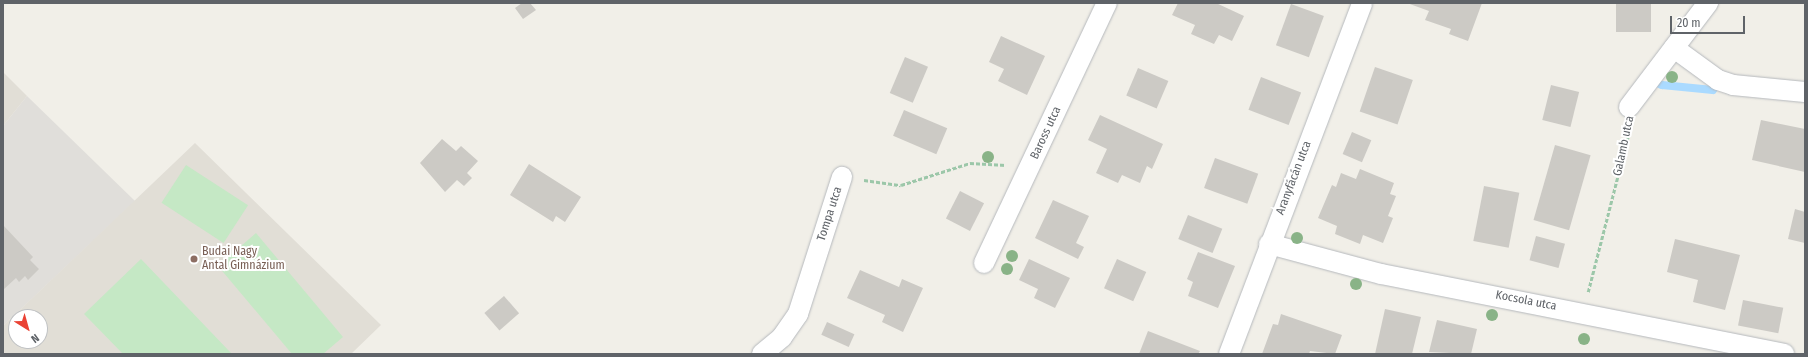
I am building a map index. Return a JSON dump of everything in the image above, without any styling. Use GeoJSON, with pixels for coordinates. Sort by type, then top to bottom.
{"type":"FeatureCollection","features":[{"type":"Feature","properties":{"kind":"street","name":"Baross utca"},"geometry":{"type":"LineString","coordinates":[[984,263],[1107,3]]}},
{"type":"Feature","properties":{"kind":"street","name":"Aranyfácán utca"},"geometry":{"type":"LineString","coordinates":[[1228,354],[1362,3]]}},
{"type":"Feature","properties":{"kind":"street","name":"Galamb utca"},"geometry":{"type":"LineString","coordinates":[[1629,106],[1708,3]]}},
{"type":"Feature","properties":{"kind":"street"},"geometry":{"type":"LineString","coordinates":[[1674,48],[1718,80],[1733,85],[1805,92]]}},
{"type":"Feature","properties":{"kind":"street","name":"Tompa utca"},"geometry":{"type":"LineString","coordinates":[[762,354],[782,337],[798,314],[842,177]]}},
{"type":"Feature","properties":{"kind":"street","name":"Kocsola utca"},"geometry":{"type":"LineString","coordinates":[[1269,244],[1382,274],[1583,312],[1784,354]]}},
{"type":"Feature","properties":{"kind":"path","name":"Galamb utca"},"geometry":{"type":"LineString","coordinates":[[1583,312],[1634,114],[1629,106]]}},
{"type":"Feature","properties":{"kind":"path","name":"Tompa utca"},"geometry":{"type":"LineString","coordinates":[[842,177],[901,185],[970,162],[1030,168]]}},
{"type":"Feature","properties":{"kind":"shaded area"},"geometry":{"type":"Polygon","coordinates":[[[3,72],[27,96],[3,126],[3,72]]]}},
{"type":"Feature","properties":{"kind":"shaded area"},"geometry":{"type":"Polygon","coordinates":[[[27,96],[135,201],[21,309],[8,309],[8,321],[3,326],[3,126],[27,96]]]}},
{"type":"Feature","properties":{"kind":"shaded area","name":"Budai Nagy Antal Gimnázium"},"geometry":{"type":"Polygon","coordinates":[[[195,143],[381,325],[351,354],[3,354],[3,326],[8,321],[8,349],[48,349],[48,309],[21,309],[195,143]]]}},
{"type":"Feature","properties":{"kind":"green space"},"geometry":{"type":"Polygon","coordinates":[[[186,165],[248,205],[224,243],[161,203],[186,165]]]}},
{"type":"Feature","properties":{"kind":"green space"},"geometry":{"type":"Polygon","coordinates":[[[256,233],[343,337],[323,354],[292,354],[218,266],[256,233]]]}},
{"type":"Feature","properties":{"kind":"green space"},"geometry":{"type":"Polygon","coordinates":[[[141,259],[232,354],[123,354],[84,314],[141,259]]]}},
{"type":"Feature","properties":{"kind":"building"},"geometry":{"type":"Polygon","coordinates":[[[522,3],[530,3],[536,10],[523,19],[515,8],[522,3]]]}},
{"type":"Feature","properties":{"kind":"building"},"geometry":{"type":"Polygon","coordinates":[[[1178,3],[1216,3],[1244,16],[1232,41],[1219,35],[1214,44],[1191,34],[1195,25],[1172,15],[1178,3]]]}},
{"type":"Feature","properties":{"kind":"building"},"geometry":{"type":"Polygon","coordinates":[[[1407,3],[1482,3],[1468,41],[1449,34],[1451,29],[1425,20],[1429,11],[1407,3]]]}},
{"type":"Feature","properties":{"kind":"building"},"geometry":{"type":"Polygon","coordinates":[[[1616,3],[1651,3],[1651,32],[1616,32],[1616,3]]]}},
{"type":"Feature","properties":{"kind":"building"},"geometry":{"type":"Polygon","coordinates":[[[1291,4],[1324,16],[1309,57],[1276,45],[1291,4]]]}},
{"type":"Feature","properties":{"kind":"building"},"geometry":{"type":"Polygon","coordinates":[[[1001,36],[1045,56],[1027,95],[998,81],[1004,69],[989,62],[1001,36]]]}},
{"type":"Feature","properties":{"kind":"building"},"geometry":{"type":"Polygon","coordinates":[[[905,57],[928,67],[913,103],[890,93],[905,57]]]}},
{"type":"Feature","properties":{"kind":"building"},"geometry":{"type":"Polygon","coordinates":[[[1375,67],[1413,80],[1398,124],[1360,111],[1375,67]]]}},
{"type":"Feature","properties":{"kind":"building"},"geometry":{"type":"Polygon","coordinates":[[[1138,68],[1168,81],[1157,109],[1126,96],[1138,68]]]}},
{"type":"Feature","properties":{"kind":"building"},"geometry":{"type":"Polygon","coordinates":[[[1261,77],[1301,92],[1289,125],[1248,110],[1261,77]]]}},
{"type":"Feature","properties":{"kind":"building"},"geometry":{"type":"Polygon","coordinates":[[[1551,85],[1579,92],[1570,127],[1542,120],[1551,85]]]}},
{"type":"Feature","properties":{"kind":"building"},"geometry":{"type":"Polygon","coordinates":[[[904,110],[947,128],[936,154],[893,136],[904,110]]]}},
{"type":"Feature","properties":{"kind":"building"},"geometry":{"type":"Polygon","coordinates":[[[1100,115],[1163,144],[1152,169],[1147,166],[1140,183],[1122,175],[1118,183],[1096,173],[1107,149],[1088,140],[1100,115]]]}},
{"type":"Feature","properties":{"kind":"building"},"geometry":{"type":"Polygon","coordinates":[[[1761,120],[1805,129],[1805,172],[1752,160],[1761,120]]]}},
{"type":"Feature","properties":{"kind":"building"},"geometry":{"type":"Polygon","coordinates":[[[1352,132],[1371,140],[1362,162],[1343,154],[1352,132]]]}},
{"type":"Feature","properties":{"kind":"building"},"geometry":{"type":"Polygon","coordinates":[[[442,139],[456,151],[461,146],[478,161],[467,173],[472,178],[464,186],[457,180],[445,192],[420,163],[442,139]]]}},
{"type":"Feature","properties":{"kind":"building"},"geometry":{"type":"Polygon","coordinates":[[[1555,145],[1591,155],[1569,230],[1534,220],[1555,145]]]}},
{"type":"Feature","properties":{"kind":"building"},"geometry":{"type":"Polygon","coordinates":[[[1215,158],[1258,174],[1247,204],[1204,188],[1215,158]]]}},
{"type":"Feature","properties":{"kind":"building"},"geometry":{"type":"Polygon","coordinates":[[[529,164],[581,197],[565,222],[556,216],[553,222],[510,195],[529,164]]]}},
{"type":"Feature","properties":{"kind":"building"},"geometry":{"type":"Polygon","coordinates":[[[1360,169],[1394,183],[1390,194],[1396,196],[1388,216],[1393,218],[1383,243],[1363,235],[1360,244],[1335,234],[1337,226],[1318,218],[1332,185],[1336,187],[1341,173],[1356,179],[1360,169]]]}},
{"type":"Feature","properties":{"kind":"building"},"geometry":{"type":"Polygon","coordinates":[[[1484,186],[1519,193],[1509,248],[1473,241],[1484,186]]]}},
{"type":"Feature","properties":{"kind":"building"},"geometry":{"type":"Polygon","coordinates":[[[960,191],[984,203],[970,231],[946,219],[960,191]]]}},
{"type":"Feature","properties":{"kind":"building"},"geometry":{"type":"Polygon","coordinates":[[[1053,200],[1089,216],[1076,243],[1084,247],[1078,259],[1035,238],[1053,200]]]}},
{"type":"Feature","properties":{"kind":"building"},"geometry":{"type":"Polygon","coordinates":[[[1795,209],[1805,212],[1805,243],[1788,239],[1795,209]]]}},
{"type":"Feature","properties":{"kind":"building"},"geometry":{"type":"Polygon","coordinates":[[[1188,215],[1222,229],[1213,253],[1178,239],[1188,215]]]}},
{"type":"Feature","properties":{"kind":"building"},"geometry":{"type":"Polygon","coordinates":[[[3,225],[33,257],[30,260],[39,269],[28,280],[25,276],[19,282],[16,278],[3,290],[3,225]]]}},
{"type":"Feature","properties":{"kind":"building"},"geometry":{"type":"Polygon","coordinates":[[[1536,236],[1565,244],[1559,268],[1530,260],[1536,236]]]}},
{"type":"Feature","properties":{"kind":"building"},"geometry":{"type":"Polygon","coordinates":[[[1675,239],[1740,255],[1725,310],[1693,302],[1698,280],[1667,272],[1675,239]]]}},
{"type":"Feature","properties":{"kind":"building"},"geometry":{"type":"Polygon","coordinates":[[[1198,252],[1235,266],[1218,308],[1188,296],[1193,282],[1187,279],[1198,252]]]}},
{"type":"Feature","properties":{"kind":"building"},"geometry":{"type":"Polygon","coordinates":[[[1029,259],[1070,278],[1055,308],[1034,298],[1038,289],[1019,280],[1029,259]]]}},
{"type":"Feature","properties":{"kind":"building"},"geometry":{"type":"Polygon","coordinates":[[[1117,259],[1146,272],[1133,301],[1104,288],[1117,259]]]}},
{"type":"Feature","properties":{"kind":"building"},"geometry":{"type":"Polygon","coordinates":[[[860,270],[899,287],[902,279],[923,288],[903,332],[882,322],[885,315],[847,298],[860,270]]]}},
{"type":"Feature","properties":{"kind":"building"},"geometry":{"type":"Polygon","coordinates":[[[504,296],[519,313],[499,330],[484,313],[504,296]]]}},
{"type":"Feature","properties":{"kind":"building"},"geometry":{"type":"Polygon","coordinates":[[[1743,300],[1783,308],[1778,333],[1738,326],[1743,300]]]}},
{"type":"Feature","properties":{"kind":"building"},"geometry":{"type":"Polygon","coordinates":[[[1385,309],[1421,317],[1412,354],[1375,354],[1385,309]]]}},
{"type":"Feature","properties":{"kind":"building"},"geometry":{"type":"Polygon","coordinates":[[[1281,314],[1342,335],[1335,354],[1310,351],[1309,354],[1262,354],[1273,324],[1278,325],[1281,314]]]}},
{"type":"Feature","properties":{"kind":"building"},"geometry":{"type":"Polygon","coordinates":[[[1437,320],[1477,329],[1471,354],[1429,352],[1437,320]]]}},
{"type":"Feature","properties":{"kind":"building"},"geometry":{"type":"Polygon","coordinates":[[[827,322],[854,334],[849,347],[821,335],[827,322]]]}},
{"type":"Feature","properties":{"kind":"building"},"geometry":{"type":"Polygon","coordinates":[[[1148,331],[1200,351],[1198,354],[1139,354],[1148,331]]]}},
{"type":"Feature","properties":{"kind":"waterway"},"geometry":{"type":"LineString","coordinates":[[1650,80],[1662,85],[1713,90],[1718,80]]}},
{"type":"Feature","properties":{"kind":"place","name":"Budai Nagy Antal Gimnázium"},"geometry":{"type":"Point","coordinates":[194,259]}}]}
